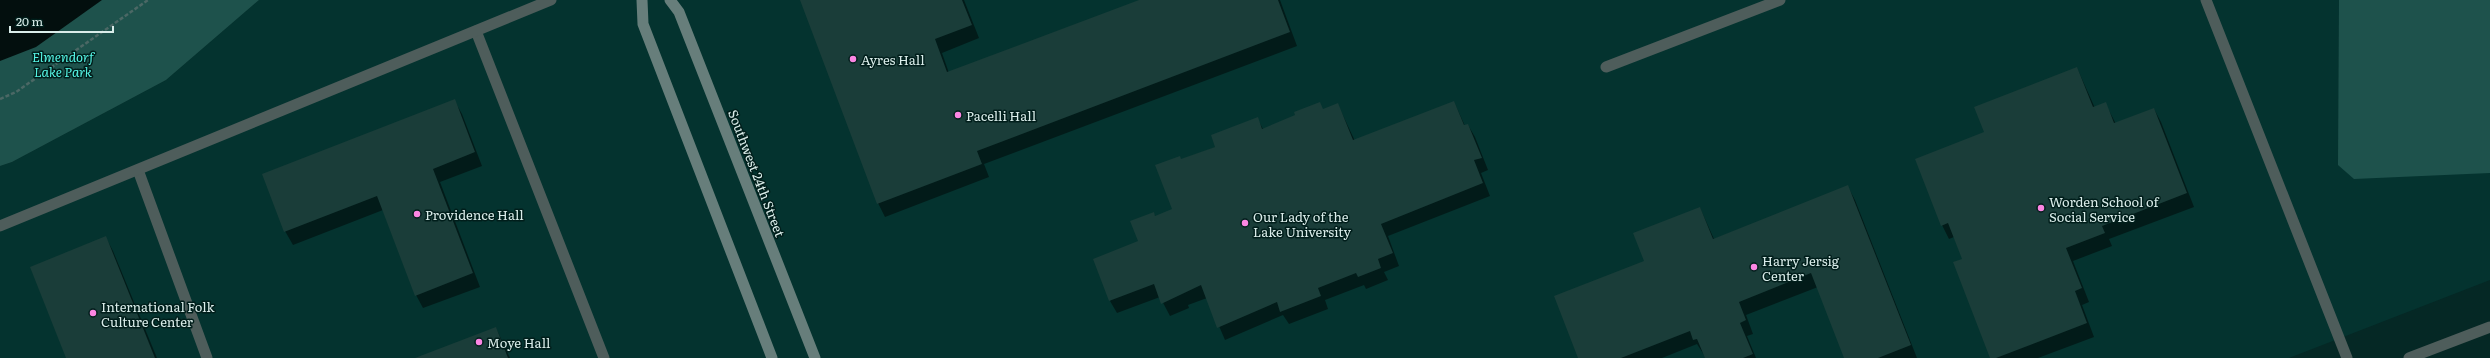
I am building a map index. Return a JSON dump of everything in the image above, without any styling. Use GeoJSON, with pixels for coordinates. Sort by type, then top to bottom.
{"type":"FeatureCollection","features":[{"type":"Feature","properties":{"kind":"main road"},"geometry":{"type":"LineString","coordinates":[[642,0],[643,24],[772,358]]}},
{"type":"Feature","properties":{"kind":"main road","name":"Southwest 24th Street"},"geometry":{"type":"LineString","coordinates":[[670,0],[679,12],[815,358]]}},
{"type":"Feature","properties":{"kind":"street"},"geometry":{"type":"LineString","coordinates":[[0,226],[550,0]]}},
{"type":"Feature","properties":{"kind":"street"},"geometry":{"type":"LineString","coordinates":[[1606,67],[1780,0]]}},
{"type":"Feature","properties":{"kind":"street"},"geometry":{"type":"LineString","coordinates":[[2206,0],[2347,358]]}},
{"type":"Feature","properties":{"kind":"street"},"geometry":{"type":"LineString","coordinates":[[476,31],[604,358]]}},
{"type":"Feature","properties":{"kind":"street"},"geometry":{"type":"LineString","coordinates":[[138,170],[207,358]]}},
{"type":"Feature","properties":{"kind":"street"},"geometry":{"type":"LineString","coordinates":[[2409,358],[2490,327]]}},
{"type":"Feature","properties":{"kind":"path"},"geometry":{"type":"LineString","coordinates":[[0,99],[16,92],[148,0]]}},
{"type":"Feature","properties":{"kind":"shaded area"},"geometry":{"type":"Polygon","coordinates":[[[0,0],[102,0],[36,47],[0,61],[0,0]]]}},
{"type":"Feature","properties":{"kind":"shaded area","name":"Our Lady of the Lake University"},"geometry":{"type":"Polygon","coordinates":[[[259,0],[2490,0],[2490,280],[2289,358],[0,358],[0,166],[12,162],[166,80],[259,0]]]}},
{"type":"Feature","properties":{"kind":"green space","name":"Elmendorf Lake Park"},"geometry":{"type":"Polygon","coordinates":[[[0,0],[259,0],[166,80],[12,162],[0,166],[0,0]]]}},
{"type":"Feature","properties":{"kind":"green space"},"geometry":{"type":"Polygon","coordinates":[[[2339,0],[2490,0],[2490,173],[2354,179],[2338,165],[2339,0]]]}},
{"type":"Feature","properties":{"kind":"building","name":"Pacelli Hall"},"geometry":{"type":"Polygon","coordinates":[[[800,0],[962,0],[972,25],[935,39],[947,72],[1139,0],[1278,0],[1290,32],[977,151],[982,164],[877,204],[800,0]]]}},
{"type":"Feature","properties":{"kind":"building","name":"Worden School of Social Service"},"geometry":{"type":"Polygon","coordinates":[[[2077,67],[2093,107],[2106,102],[2114,123],[2154,108],[2187,193],[2102,226],[2105,233],[2066,248],[2082,288],[2075,291],[2087,323],[1996,358],[1990,358],[1953,262],[1962,259],[1948,223],[1941,226],[1915,159],[1984,132],[1974,107],[2077,67]]]}},
{"type":"Feature","properties":{"kind":"building","name":"Providence Hall"},"geometry":{"type":"Polygon","coordinates":[[[455,99],[475,152],[433,169],[473,273],[415,296],[377,196],[284,232],[262,174],[455,99]]]}},
{"type":"Feature","properties":{"kind":"building"},"geometry":{"type":"Polygon","coordinates":[[[1454,101],[1464,125],[1468,124],[1482,158],[1474,160],[1483,183],[1381,224],[1393,253],[1378,259],[1381,268],[1358,277],[1356,273],[1318,288],[1321,296],[1280,312],[1277,302],[1217,328],[1201,285],[1161,304],[1154,284],[1109,301],[1093,259],[1138,241],[1130,221],[1154,212],[1155,216],[1172,209],[1155,165],[1180,156],[1181,159],[1215,147],[1211,135],[1258,117],[1262,129],[1295,115],[1294,112],[1320,102],[1323,109],[1338,103],[1353,140],[1454,101]]]}},
{"type":"Feature","properties":{"kind":"building","name":"Harry Jersig Center"},"geometry":{"type":"Polygon","coordinates":[[[1848,185],[1911,345],[1878,358],[1844,358],[1811,273],[1739,302],[1746,320],[1740,323],[1753,354],[1743,358],[1705,358],[1697,339],[1693,340],[1690,331],[1621,358],[1578,358],[1554,296],[1644,261],[1633,233],[1700,207],[1713,239],[1848,185]]]}},
{"type":"Feature","properties":{"kind":"building","name":"International Folk Culture Center"},"geometry":{"type":"Polygon","coordinates":[[[106,236],[155,358],[66,358],[30,267],[106,236]]]}},
{"type":"Feature","properties":{"kind":"building","name":"Moye Hall"},"geometry":{"type":"Polygon","coordinates":[[[496,327],[508,358],[415,358],[496,327]]]}},
{"type":"Feature","properties":{"kind":"place","name":"Ayres Hall"},"geometry":{"type":"Point","coordinates":[853,59]}},
{"type":"Feature","properties":{"kind":"place","name":"Pacelli Hall"},"geometry":{"type":"Point","coordinates":[958,115]}},
{"type":"Feature","properties":{"kind":"place","name":"Worden School of Social Service"},"geometry":{"type":"Point","coordinates":[2041,208]}},
{"type":"Feature","properties":{"kind":"place","name":"Providence Hall"},"geometry":{"type":"Point","coordinates":[417,214]}},
{"type":"Feature","properties":{"kind":"place","name":"Our Lady of the Lake University"},"geometry":{"type":"Point","coordinates":[1245,223]}},
{"type":"Feature","properties":{"kind":"place","name":"Harry Jersig Center"},"geometry":{"type":"Point","coordinates":[1754,267]}},
{"type":"Feature","properties":{"kind":"place","name":"International Folk Culture Center"},"geometry":{"type":"Point","coordinates":[93,313]}},
{"type":"Feature","properties":{"kind":"place","name":"Moye Hall"},"geometry":{"type":"Point","coordinates":[479,342]}}]}
